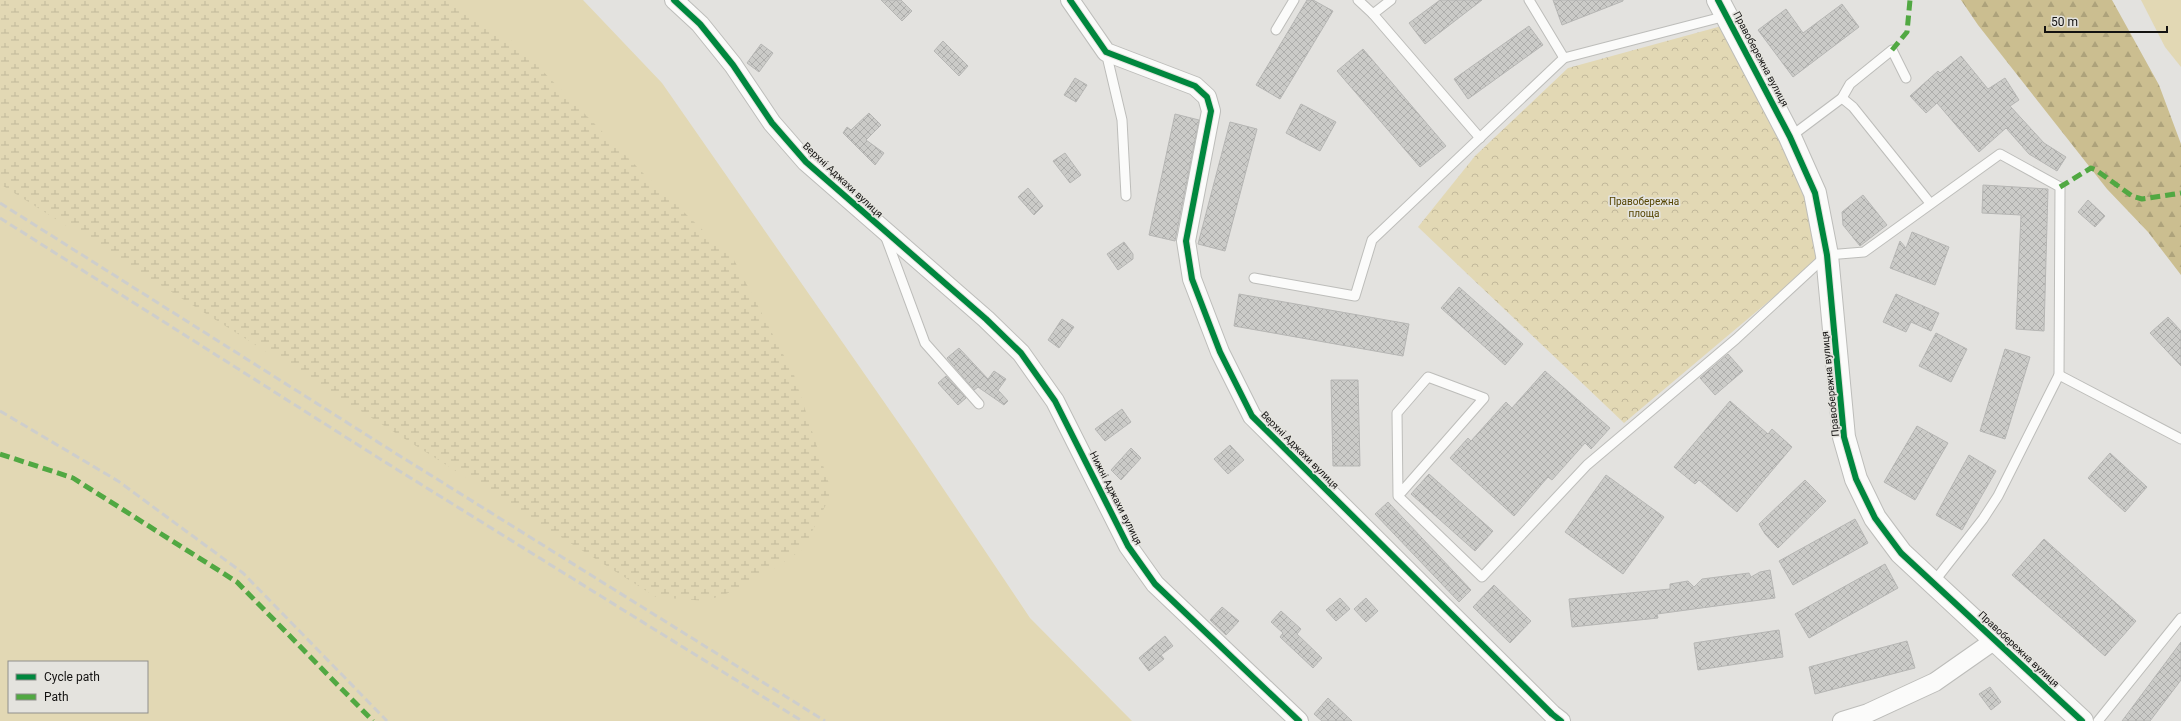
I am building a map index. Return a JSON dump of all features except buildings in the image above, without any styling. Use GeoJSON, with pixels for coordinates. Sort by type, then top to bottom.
{"type":"FeatureCollection","features":[{"type":"Feature","properties":{"kind":"street","name":"Верхні Аджахи вулиця"},"geometry":{"type":"LineString","coordinates":[[674,0],[700,24],[733,65],[772,123],[806,162],[883,231],[986,319],[1021,353]]}},
{"type":"Feature","properties":{"kind":"street"},"geometry":{"type":"LineString","coordinates":[[1070,0],[1106,52]]}},
{"type":"Feature","properties":{"kind":"street","name":"Правобережна вулиця"},"geometry":{"type":"LineString","coordinates":[[1722,8],[1790,137],[1815,193],[1827,255],[1844,437],[1856,479],[1875,518],[1901,553],[2082,721]]}},
{"type":"Feature","properties":{"kind":"street","name":"Верхні Аджахи вулиця"},"geometry":{"type":"LineString","coordinates":[[1106,52],[1195,86],[1207,97],[1212,111],[1186,240],[1188,259],[1192,279],[1220,352],[1252,416],[1546,709],[1561,721]]}},
{"type":"Feature","properties":{"kind":"street","name":"Нижні Аджахи вулиця"},"geometry":{"type":"LineString","coordinates":[[1021,353],[1055,401],[1128,546],[1155,584],[1300,721]]}},
{"type":"Feature","properties":{"kind":"street"},"geometry":{"type":"LineString","coordinates":[[1842,721],[1870,717],[1935,682],[1995,640]]}},
{"type":"Feature","properties":{"kind":"lane"},"geometry":{"type":"LineString","coordinates":[[1276,30],[1294,0]]}},
{"type":"Feature","properties":{"kind":"lane"},"geometry":{"type":"LineString","coordinates":[[1358,0],[1373,14],[1480,138]]}},
{"type":"Feature","properties":{"kind":"lane"},"geometry":{"type":"LineString","coordinates":[[1373,14],[1391,0]]}},
{"type":"Feature","properties":{"kind":"lane"},"geometry":{"type":"LineString","coordinates":[[1529,0],[1564,58]]}},
{"type":"Feature","properties":{"kind":"lane"},"geometry":{"type":"LineString","coordinates":[[1254,278],[1355,296],[1372,240],[1564,58],[1722,8]]}},
{"type":"Feature","properties":{"kind":"lane"},"geometry":{"type":"LineString","coordinates":[[1790,137],[1842,98],[1850,84],[1892,50],[1906,78]]}},
{"type":"Feature","properties":{"kind":"lane"},"geometry":{"type":"LineString","coordinates":[[1106,52],[1122,120],[1126,196]]}},
{"type":"Feature","properties":{"kind":"lane"},"geometry":{"type":"LineString","coordinates":[[1842,98],[1853,107],[1930,203]]}},
{"type":"Feature","properties":{"kind":"lane"},"geometry":{"type":"LineString","coordinates":[[1398,496],[1484,398],[1428,377],[1397,413],[1398,496],[1482,577],[1587,465],[1736,339],[1827,255],[1864,252],[2000,154],[2060,187],[2059,375],[1998,496],[1983,519],[1933,583]]}},
{"type":"Feature","properties":{"kind":"lane"},"geometry":{"type":"LineString","coordinates":[[883,231],[925,343],[979,404]]}},
{"type":"Feature","properties":{"kind":"lane"},"geometry":{"type":"LineString","coordinates":[[2059,375],[2181,439]]}},
{"type":"Feature","properties":{"kind":"lane"},"geometry":{"type":"LineString","coordinates":[[2098,721],[2181,618]]}},
{"type":"Feature","properties":{"kind":"green space"},"geometry":{"type":"Polygon","coordinates":[[[0,0],[583,0],[662,83],[914,445],[1030,618],[1132,721],[0,721],[0,0]]]}},
{"type":"Feature","properties":{"kind":"green space"},"geometry":{"type":"Polygon","coordinates":[[[0,0],[451,0],[516,44],[643,173],[734,260],[794,375],[832,493],[803,549],[748,586],[706,601],[656,597],[0,184],[0,0]]]}},
{"type":"Feature","properties":{"kind":"green space"},"geometry":{"type":"Polygon","coordinates":[[[1961,0],[2112,0],[2159,85],[2181,144],[2181,275],[2148,232],[2107,189],[1978,25],[1961,0]]]}},
{"type":"Feature","properties":{"kind":"green space"},"geometry":{"type":"Polygon","coordinates":[[[2141,0],[2181,0],[2181,67],[2165,47],[2141,0]]]}},
{"type":"Feature","properties":{"kind":"green space","name":"Правобережна площа"},"geometry":{"type":"Polygon","coordinates":[[[1729,24],[1774,104],[1826,253],[1624,423],[1418,227],[1475,156],[1568,68],[1729,24]]]}},
{"type":"Feature","properties":{"kind":"railway"},"geometry":{"type":"LineString","coordinates":[[0,203],[392,451],[825,721]]}},
{"type":"Feature","properties":{"kind":"railway"},"geometry":{"type":"LineString","coordinates":[[0,218],[385,462],[802,721]]}},
{"type":"Feature","properties":{"kind":"railway"},"geometry":{"type":"LineString","coordinates":[[0,411],[118,481],[243,573],[387,721]]}},
{"type":"Feature","properties":{"kind":"marked path"},"geometry":{"type":"LineString","coordinates":[[1892,50],[1907,32],[1910,0]]}},
{"type":"Feature","properties":{"kind":"marked path"},"geometry":{"type":"LineString","coordinates":[[2060,187],[2091,168],[2132,196],[2142,199],[2181,193]]}},
{"type":"Feature","properties":{"kind":"marked path"},"geometry":{"type":"LineString","coordinates":[[0,454],[73,478],[237,582],[373,721]]}},
{"type":"Feature","properties":{"kind":"cycle path"},"geometry":{"type":"LineString","coordinates":[[674,0],[700,24],[733,65],[772,123],[806,162],[986,319],[1021,353],[1055,401],[1128,546],[1155,584],[1299,721]]}},
{"type":"Feature","properties":{"kind":"cycle path"},"geometry":{"type":"LineString","coordinates":[[1070,0],[1106,52],[1195,86],[1207,97],[1211,111],[1186,241],[1192,279],[1220,352],[1252,416],[1552,714],[1561,721]]}},
{"type":"Feature","properties":{"kind":"cycle path"},"geometry":{"type":"LineString","coordinates":[[1718,0],[1790,137],[1815,193],[1827,255],[1844,437],[1856,479],[1875,518],[1901,553],[2082,721]]}}]}
